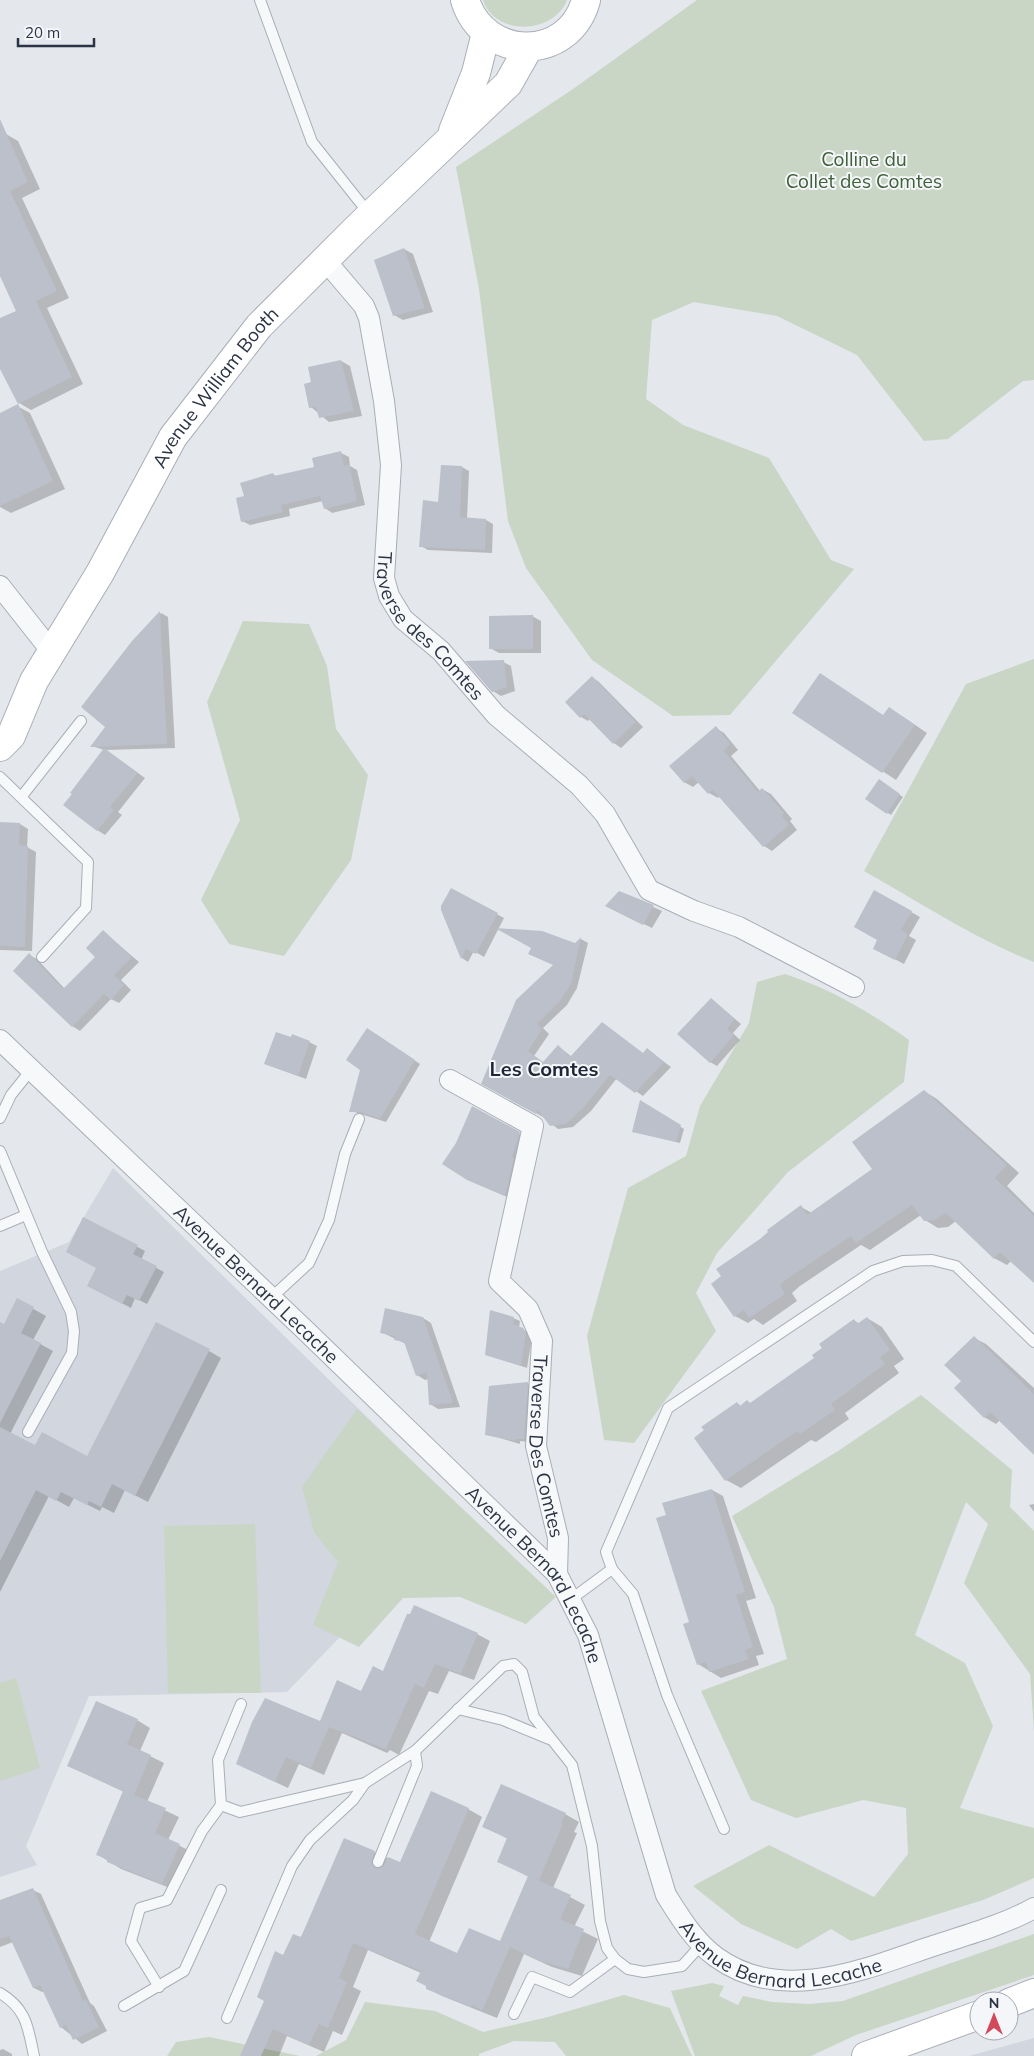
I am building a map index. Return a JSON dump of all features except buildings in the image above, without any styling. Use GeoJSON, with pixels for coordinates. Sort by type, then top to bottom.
{"type":"FeatureCollection","features":[{"type":"Feature","properties":{"kind":"street"},"geometry":{"type":"LineString","coordinates":[[464,0],[474,19],[486,33],[514,46],[529,47],[546,44],[562,36],[591,3]]}},
{"type":"Feature","properties":{"kind":"street","name":"Avenue William Booth"},"geometry":{"type":"LineString","coordinates":[[451,137],[476,73],[486,33]]}},
{"type":"Feature","properties":{"kind":"street","name":"Avenue William Booth"},"geometry":{"type":"LineString","coordinates":[[0,747],[11,736],[34,680],[100,573],[173,437],[259,326],[324,260],[508,84],[529,47]]}},
{"type":"Feature","properties":{"kind":"street","name":"Traverse des Comtes"},"geometry":{"type":"LineString","coordinates":[[324,260],[364,306],[369,318],[384,401],[391,465],[384,578],[389,596],[403,619],[441,651],[496,715],[579,785],[605,814],[649,890],[694,911],[739,927],[854,986]]}},
{"type":"Feature","properties":{"kind":"street"},"geometry":{"type":"LineString","coordinates":[[0,586],[52,652]]}},
{"type":"Feature","properties":{"kind":"street","name":"Avenue William Booth"},"geometry":{"type":"LineString","coordinates":[[0,713],[34,680]]}},
{"type":"Feature","properties":{"kind":"street","name":"Avenue Bernard Lecache"},"geometry":{"type":"LineString","coordinates":[[0,1040],[557,1574],[588,1635],[666,1895],[688,1930],[716,1958],[740,1970],[765,1978],[812,1980],[843,1976],[1031,1910]]}},
{"type":"Feature","properties":{"kind":"street","name":"Traverse Des Comtes"},"geometry":{"type":"LineString","coordinates":[[450,1080],[533,1126],[499,1281],[528,1309],[542,1341],[536,1446],[558,1538],[557,1574]]}},
{"type":"Feature","properties":{"kind":"street"},"geometry":{"type":"LineString","coordinates":[[1019,1999],[1034,1993]]}},
{"type":"Feature","properties":{"kind":"street"},"geometry":{"type":"LineString","coordinates":[[1019,2010],[1034,2008]]}},
{"type":"Feature","properties":{"kind":"street"},"geometry":{"type":"LineString","coordinates":[[866,2056],[969,2019]]}},
{"type":"Feature","properties":{"kind":"lane"},"geometry":{"type":"LineString","coordinates":[[260,0],[312,142],[370,216]]}},
{"type":"Feature","properties":{"kind":"lane"},"geometry":{"type":"LineString","coordinates":[[22,796],[81,720]]}},
{"type":"Feature","properties":{"kind":"lane"},"geometry":{"type":"LineString","coordinates":[[0,778],[22,796],[88,862],[86,908],[42,957]]}},
{"type":"Feature","properties":{"kind":"lane"},"geometry":{"type":"LineString","coordinates":[[0,1118],[11,1095],[31,1070]]}},
{"type":"Feature","properties":{"kind":"lane"},"geometry":{"type":"LineString","coordinates":[[271,1298],[309,1263],[329,1220],[345,1154],[359,1119]]}},
{"type":"Feature","properties":{"kind":"lane"},"geometry":{"type":"LineString","coordinates":[[0,1150],[26,1215],[71,1312],[74,1331],[72,1353],[28,1432]]}},
{"type":"Feature","properties":{"kind":"lane"},"geometry":{"type":"LineString","coordinates":[[0,1226],[26,1215]]}},
{"type":"Feature","properties":{"kind":"lane"},"geometry":{"type":"LineString","coordinates":[[724,1829],[667,1695],[633,1594],[612,1569],[606,1552],[668,1408],[874,1272],[903,1260],[932,1260],[956,1266],[1034,1342]]}},
{"type":"Feature","properties":{"kind":"lane"},"geometry":{"type":"LineString","coordinates":[[570,1600],[612,1569]]}},
{"type":"Feature","properties":{"kind":"lane"},"geometry":{"type":"LineString","coordinates":[[221,1805],[240,1812],[256,1810],[364,1783],[415,1751],[503,1666],[514,1664],[522,1672],[534,1717],[572,1765],[592,1846],[600,1921],[607,1948],[615,1959],[628,1969],[644,1972],[682,1966],[701,1945]]}},
{"type":"Feature","properties":{"kind":"lane"},"geometry":{"type":"LineString","coordinates":[[159,1987],[132,1941],[140,1908],[167,1900],[202,1831],[221,1805],[218,1760],[241,1704]]}},
{"type":"Feature","properties":{"kind":"lane"},"geometry":{"type":"LineString","coordinates":[[458,1709],[503,1720],[552,1740]]}},
{"type":"Feature","properties":{"kind":"lane"},"geometry":{"type":"LineString","coordinates":[[378,1862],[417,1766],[415,1751]]}},
{"type":"Feature","properties":{"kind":"lane"},"geometry":{"type":"LineString","coordinates":[[227,2018],[292,1866],[310,1840],[354,1800],[364,1783]]}},
{"type":"Feature","properties":{"kind":"lane"},"geometry":{"type":"LineString","coordinates":[[124,2006],[184,1971],[221,1890]]}},
{"type":"Feature","properties":{"kind":"lane"},"geometry":{"type":"LineString","coordinates":[[514,2014],[532,1977],[570,1992],[615,1959]]}},
{"type":"Feature","properties":{"kind":"lane"},"geometry":{"type":"LineString","coordinates":[[0,1993],[14,2002],[28,2026],[34,2056]]}},
{"type":"Feature","properties":{"kind":"shaded area"},"geometry":{"type":"Polygon","coordinates":[[[113,1168],[462,1510],[287,1692],[89,1696],[26,1846],[37,1865],[0,1877],[0,1271],[69,1242],[113,1168]]]}},
{"type":"Feature","properties":{"kind":"shaded area"},"geometry":{"type":"Polygon","coordinates":[[[1034,2038],[1034,2056],[969,2056],[1034,2038]]]}},
{"type":"Feature","properties":{"kind":"green space"},"geometry":{"type":"Polygon","coordinates":[[[483,0],[567,0],[560,11],[550,20],[538,25],[525,27],[511,25],[499,20],[490,12],[483,0]]]}},
{"type":"Feature","properties":{"kind":"green space","name":"Colline du Collet des Comtes"},"geometry":{"type":"Polygon","coordinates":[[[697,0],[1034,0],[1034,380],[1023,381],[948,439],[924,441],[857,355],[777,316],[694,302],[652,320],[646,399],[683,425],[769,458],[831,560],[854,569],[730,715],[673,716],[592,660],[526,568],[508,521],[479,289],[456,167],[573,89],[697,0]]]}},
{"type":"Feature","properties":{"kind":"green space"},"geometry":{"type":"Polygon","coordinates":[[[243,621],[309,624],[327,666],[336,729],[368,775],[351,860],[284,956],[229,944],[201,900],[240,820],[207,702],[243,621]]]}},
{"type":"Feature","properties":{"kind":"green space"},"geometry":{"type":"Polygon","coordinates":[[[1034,659],[1034,962],[1012,953],[948,920],[864,871],[966,684],[1034,659]]]}},
{"type":"Feature","properties":{"kind":"green space"},"geometry":{"type":"Polygon","coordinates":[[[785,974],[835,994],[909,1040],[904,1082],[788,1172],[717,1253],[696,1293],[716,1331],[634,1443],[604,1440],[587,1336],[628,1188],[686,1156],[700,1106],[749,1023],[757,982],[785,974]]]}},
{"type":"Feature","properties":{"kind":"green space"},"geometry":{"type":"Polygon","coordinates":[[[921,1395],[1012,1470],[1010,1507],[1034,1531],[1034,1731],[1030,1674],[964,1583],[988,1524],[966,1502],[915,1635],[965,1663],[993,1726],[960,1808],[1034,1828],[1034,1878],[983,1900],[851,1941],[831,1929],[797,1949],[741,1924],[693,1886],[769,1845],[874,1897],[908,1854],[906,1808],[863,1800],[796,1818],[751,1800],[701,1691],[787,1659],[774,1607],[732,1516],[838,1451],[921,1395]]]}},
{"type":"Feature","properties":{"kind":"green space"},"geometry":{"type":"Polygon","coordinates":[[[357,1409],[556,1597],[526,1624],[460,1597],[403,1598],[359,1647],[313,1625],[338,1562],[314,1532],[302,1487],[357,1409]]]}},
{"type":"Feature","properties":{"kind":"green space"},"geometry":{"type":"Polygon","coordinates":[[[255,1524],[261,1693],[168,1693],[164,1526],[255,1524]]]}},
{"type":"Feature","properties":{"kind":"green space"},"geometry":{"type":"Polygon","coordinates":[[[16,1678],[40,1768],[0,1781],[0,1683],[16,1678]]]}},
{"type":"Feature","properties":{"kind":"green space"},"geometry":{"type":"Polygon","coordinates":[[[1034,1934],[1034,1975],[987,1991],[969,1991],[969,1997],[856,2035],[811,2056],[695,2056],[671,1991],[712,1983],[724,1986],[719,1996],[738,2005],[743,1996],[772,2002],[809,2004],[843,2001],[1034,1934]]]}},
{"type":"Feature","properties":{"kind":"green space"},"geometry":{"type":"Polygon","coordinates":[[[624,1995],[670,2008],[692,2056],[566,2056],[555,2042],[514,2041],[479,2054],[479,2056],[316,2056],[346,2040],[365,2002],[435,2011],[483,2032],[548,2017],[624,1995]]]}},
{"type":"Feature","properties":{"kind":"green space"},"geometry":{"type":"Polygon","coordinates":[[[209,2037],[300,2056],[167,2056],[176,2042],[209,2037]]]}},
{"type":"Feature","properties":{"kind":"district","name":"Les Comtes"},"geometry":{"type":"Point","coordinates":[544,1068]}}]}
